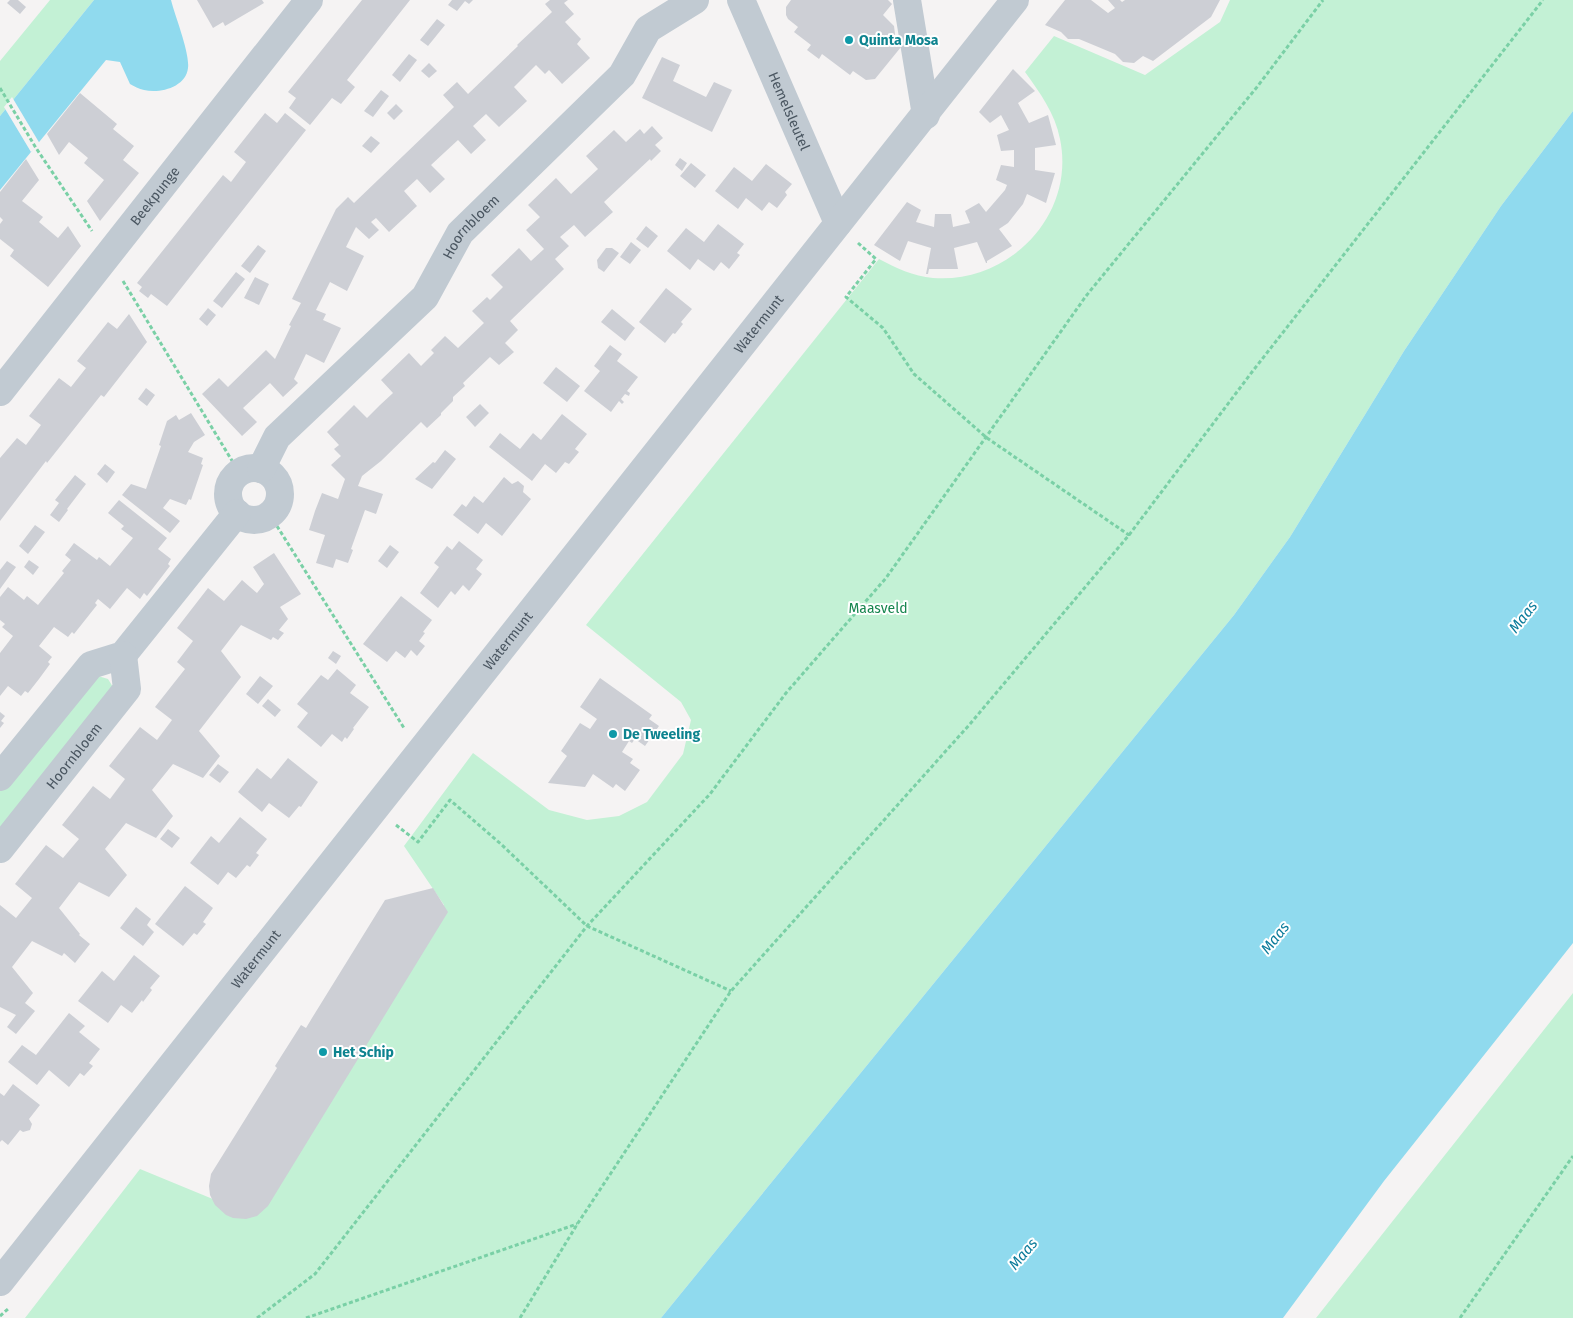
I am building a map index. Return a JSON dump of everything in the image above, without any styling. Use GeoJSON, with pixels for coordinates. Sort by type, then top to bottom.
{"type":"FeatureCollection","features":[{"type":"Feature","properties":{"kind":"street","name":"Beekpunge"},"geometry":{"type":"LineString","coordinates":[[0,392],[309,0]]}},
{"type":"Feature","properties":{"kind":"street","name":"Hoornbloem"},"geometry":{"type":"LineString","coordinates":[[250,471],[276,437],[425,296],[460,233],[622,75],[648,29],[695,0]]}},
{"type":"Feature","properties":{"kind":"street","name":"Hemelsleutel"},"geometry":{"type":"LineString","coordinates":[[741,0],[847,232]]}},
{"type":"Feature","properties":{"kind":"street"},"geometry":{"type":"LineString","coordinates":[[908,0],[926,115]]}},
{"type":"Feature","properties":{"kind":"street","name":"Watermunt"},"geometry":{"type":"LineString","coordinates":[[0,1282],[419,752],[847,232],[926,115],[1016,0]]}},
{"type":"Feature","properties":{"kind":"street"},"geometry":{"type":"LineString","coordinates":[[250,471],[269,472],[279,485],[280,501],[276,509],[262,519],[254,520],[238,514],[232,508],[228,492],[230,485],[250,471]]}},
{"type":"Feature","properties":{"kind":"street"},"geometry":{"type":"LineString","coordinates":[[0,777],[91,665],[123,655],[238,514]]}},
{"type":"Feature","properties":{"kind":"street","name":"Hoornbloem"},"geometry":{"type":"LineString","coordinates":[[0,849],[127,689],[123,655]]}},
{"type":"Feature","properties":{"kind":"path"},"geometry":{"type":"LineString","coordinates":[[257,1318],[315,1274],[587,926],[710,794],[786,693],[886,578],[1086,296],[1257,87],[1323,0]]}},
{"type":"Feature","properties":{"kind":"path"},"geometry":{"type":"LineString","coordinates":[[520,1318],[578,1223],[731,991],[970,724],[1129,535],[1252,372],[1543,0]]}},
{"type":"Feature","properties":{"kind":"path"},"geometry":{"type":"LineString","coordinates":[[0,88],[36,148],[250,471]]}},
{"type":"Feature","properties":{"kind":"path"},"geometry":{"type":"LineString","coordinates":[[847,232],[876,259],[846,297],[883,328],[914,374],[987,438],[1129,535]]}},
{"type":"Feature","properties":{"kind":"path"},"geometry":{"type":"LineString","coordinates":[[270,515],[419,752]]}},
{"type":"Feature","properties":{"kind":"path"},"geometry":{"type":"LineString","coordinates":[[394,823],[418,842],[450,800],[502,845],[587,926],[731,991]]}},
{"type":"Feature","properties":{"kind":"path"},"geometry":{"type":"LineString","coordinates":[[1460,1318],[1573,1156]]}},
{"type":"Feature","properties":{"kind":"path"},"geometry":{"type":"LineString","coordinates":[[306,1318],[578,1223]]}},
{"type":"Feature","properties":{"kind":"green space"},"geometry":{"type":"Polygon","coordinates":[[[50,0],[94,0],[0,116],[0,61],[50,0]]]}},
{"type":"Feature","properties":{"kind":"green space","name":"Maasveld"},"geometry":{"type":"Polygon","coordinates":[[[1230,0],[1573,0],[1573,111],[1501,206],[1404,351],[1290,537],[1234,615],[661,1318],[25,1318],[140,1169],[254,1216],[297,1152],[444,905],[404,846],[473,753],[549,810],[587,820],[619,816],[647,802],[683,754],[691,720],[681,702],[586,625],[879,259],[919,275],[933,278],[961,277],[987,270],[1010,257],[1031,240],[1047,218],[1057,194],[1062,167],[1060,139],[1055,121],[1025,72],[1054,36],[1145,75],[1220,22],[1230,0]]]}},
{"type":"Feature","properties":{"kind":"green space"},"geometry":{"type":"Polygon","coordinates":[[[98,676],[108,679],[113,687],[0,840],[0,791],[88,680],[98,676]]]}},
{"type":"Feature","properties":{"kind":"green space"},"geometry":{"type":"Polygon","coordinates":[[[1573,993],[1573,1318],[1316,1318],[1573,993]]]}},
{"type":"Feature","properties":{"kind":"water"},"geometry":{"type":"Polygon","coordinates":[[[94,0],[171,0],[187,53],[188,68],[186,75],[183,80],[171,88],[157,91],[144,90],[130,84],[120,62],[106,60],[0,190],[0,116],[94,0]]]}},
{"type":"Feature","properties":{"kind":"water","name":"Maas"},"geometry":{"type":"Polygon","coordinates":[[[1573,111],[1573,943],[1384,1181],[1283,1318],[661,1318],[1234,615],[1290,537],[1404,351],[1501,206],[1573,111]]]}},
{"type":"Feature","properties":{"kind":"pier"},"geometry":{"type":"Polygon","coordinates":[[[12,97],[40,144],[31,152],[4,107],[12,97]]]}},
{"type":"Feature","properties":{"kind":"building"},"geometry":{"type":"Polygon","coordinates":[[[10,0],[18,0],[26,7],[20,14],[7,3],[10,0]]]}},
{"type":"Feature","properties":{"kind":"building"},"geometry":{"type":"Polygon","coordinates":[[[197,0],[262,0],[264,3],[225,26],[223,22],[213,28],[197,0]]]}},
{"type":"Feature","properties":{"kind":"building"},"geometry":{"type":"Polygon","coordinates":[[[362,0],[410,0],[347,80],[355,87],[341,104],[332,98],[310,125],[289,108],[296,98],[288,92],[362,0]]]}},
{"type":"Feature","properties":{"kind":"building"},"geometry":{"type":"Polygon","coordinates":[[[452,0],[473,0],[469,4],[465,1],[457,11],[448,5],[452,0]]]}},
{"type":"Feature","properties":{"kind":"building"},"geometry":{"type":"Polygon","coordinates":[[[550,0],[568,0],[564,3],[574,14],[565,22],[581,39],[577,44],[590,58],[562,84],[549,70],[545,74],[536,65],[514,87],[527,101],[499,127],[486,114],[473,126],[486,140],[471,154],[458,140],[431,165],[445,179],[430,193],[417,179],[404,191],[417,206],[389,232],[376,218],[371,222],[379,230],[369,239],[356,227],[346,247],[364,256],[347,291],[330,282],[316,310],[326,314],[323,320],[341,328],[324,363],[306,354],[294,379],[298,383],[283,397],[270,383],[243,408],[257,422],[242,436],[202,394],[219,378],[228,387],[266,350],[275,359],[291,326],[289,325],[301,303],[292,299],[336,209],[348,197],[354,203],[454,107],[443,95],[457,82],[468,94],[518,46],[552,12],[545,4],[550,0]]]}},
{"type":"Feature","properties":{"kind":"building","name":"Quinta Mosa"},"geometry":{"type":"Polygon","coordinates":[[[791,0],[888,0],[892,4],[883,15],[894,26],[895,34],[892,40],[901,47],[875,79],[866,80],[853,71],[850,75],[822,54],[819,59],[807,50],[811,45],[794,32],[798,27],[786,15],[786,7],[791,0]]]}},
{"type":"Feature","properties":{"kind":"building"},"geometry":{"type":"Polygon","coordinates":[[[1065,0],[1091,0],[1108,13],[1115,8],[1108,0],[1120,0],[1122,2],[1125,0],[1220,0],[1211,17],[1153,61],[1143,56],[1134,63],[1123,62],[1115,54],[1079,39],[1068,39],[1061,32],[1045,25],[1065,0]]]}},
{"type":"Feature","properties":{"kind":"building"},"geometry":{"type":"Polygon","coordinates":[[[437,19],[445,25],[428,46],[420,40],[437,19]]]}},
{"type":"Feature","properties":{"kind":"building"},"geometry":{"type":"Polygon","coordinates":[[[409,54],[417,60],[400,82],[392,75],[409,54]]]}},
{"type":"Feature","properties":{"kind":"building"},"geometry":{"type":"Polygon","coordinates":[[[662,57],[680,65],[673,81],[706,97],[714,82],[732,90],[712,132],[642,98],[662,57]]]}},
{"type":"Feature","properties":{"kind":"building"},"geometry":{"type":"Polygon","coordinates":[[[429,63],[437,71],[429,78],[421,71],[429,63]]]}},
{"type":"Feature","properties":{"kind":"building"},"geometry":{"type":"Polygon","coordinates":[[[1013,69],[1035,91],[1018,103],[1029,123],[1048,115],[1056,145],[1035,148],[1035,170],[1055,173],[1046,203],[1027,194],[1023,204],[1008,223],[999,229],[1012,246],[987,261],[987,263],[977,242],[954,248],[958,269],[929,269],[928,274],[926,274],[931,248],[908,241],[900,261],[874,245],[907,202],[921,210],[916,222],[934,227],[935,214],[951,214],[953,227],[970,223],[965,211],[979,203],[986,212],[1005,190],[1007,185],[996,180],[1001,165],[1014,167],[1014,150],[1001,151],[997,135],[1009,130],[1001,115],[990,123],[979,112],[1013,69]]]}},
{"type":"Feature","properties":{"kind":"building"},"geometry":{"type":"Polygon","coordinates":[[[381,90],[389,96],[373,117],[364,111],[381,90]]]}},
{"type":"Feature","properties":{"kind":"building"},"geometry":{"type":"Polygon","coordinates":[[[80,93],[117,124],[113,129],[134,146],[123,160],[139,173],[100,221],[87,201],[104,180],[84,163],[88,158],[69,142],[59,155],[47,134],[80,93]]]}},
{"type":"Feature","properties":{"kind":"building"},"geometry":{"type":"Polygon","coordinates":[[[396,104],[403,111],[394,120],[387,113],[396,104]]]}},
{"type":"Feature","properties":{"kind":"building"},"geometry":{"type":"Polygon","coordinates":[[[265,113],[277,123],[285,113],[306,130],[167,306],[151,294],[148,298],[139,291],[142,287],[137,283],[223,175],[231,182],[246,162],[234,152],[265,113]]]}},
{"type":"Feature","properties":{"kind":"building"},"geometry":{"type":"Polygon","coordinates":[[[652,126],[663,138],[655,145],[661,151],[604,202],[613,212],[585,237],[574,225],[560,237],[569,246],[555,259],[564,269],[510,321],[518,330],[505,343],[514,352],[499,365],[490,357],[463,383],[465,386],[453,397],[453,401],[441,415],[427,428],[421,422],[381,461],[362,476],[358,486],[383,494],[376,514],[365,510],[348,563],[336,559],[333,568],[316,563],[325,535],[309,530],[315,511],[322,493],[338,499],[345,479],[331,465],[341,456],[334,449],[339,445],[327,432],[354,405],[367,418],[393,393],[381,380],[409,353],[421,366],[434,353],[431,350],[445,336],[458,348],[484,323],[472,311],[487,297],[490,300],[503,287],[491,275],[519,248],[531,261],[544,249],[526,230],[540,217],[528,205],[556,178],[571,194],[598,169],[586,156],[614,130],[626,142],[640,129],[644,134],[652,126]]]}},
{"type":"Feature","properties":{"kind":"building"},"geometry":{"type":"Polygon","coordinates":[[[371,136],[380,143],[371,153],[362,146],[371,136]]]}},
{"type":"Feature","properties":{"kind":"building"},"geometry":{"type":"Polygon","coordinates":[[[680,158],[687,163],[682,171],[675,165],[680,158]]]}},
{"type":"Feature","properties":{"kind":"building"},"geometry":{"type":"Polygon","coordinates":[[[26,159],[39,180],[22,201],[43,217],[39,222],[58,238],[68,226],[81,246],[48,287],[10,256],[14,250],[0,239],[0,224],[3,220],[0,217],[0,192],[26,159]]]}},
{"type":"Feature","properties":{"kind":"building"},"geometry":{"type":"Polygon","coordinates":[[[691,163],[706,175],[695,188],[680,176],[691,163]]]}},
{"type":"Feature","properties":{"kind":"building"},"geometry":{"type":"Polygon","coordinates":[[[766,164],[792,184],[785,192],[787,195],[777,208],[769,202],[762,211],[746,198],[738,209],[715,191],[734,167],[752,181],[766,164]]]}},
{"type":"Feature","properties":{"kind":"building"},"geometry":{"type":"Polygon","coordinates":[[[718,224],[744,244],[737,253],[740,255],[729,269],[721,262],[714,271],[698,259],[690,270],[667,251],[686,228],[704,242],[718,224]]]}},
{"type":"Feature","properties":{"kind":"building"},"geometry":{"type":"Polygon","coordinates":[[[646,226],[658,236],[648,248],[636,239],[646,226]]]}},
{"type":"Feature","properties":{"kind":"building"},"geometry":{"type":"Polygon","coordinates":[[[631,242],[641,250],[630,264],[620,257],[631,242]]]}},
{"type":"Feature","properties":{"kind":"building"},"geometry":{"type":"Polygon","coordinates":[[[258,245],[266,251],[250,273],[241,266],[258,245]]]}},
{"type":"Feature","properties":{"kind":"building"},"geometry":{"type":"Polygon","coordinates":[[[606,248],[612,248],[619,253],[604,272],[598,268],[597,260],[606,248]]]}},
{"type":"Feature","properties":{"kind":"building"},"geometry":{"type":"Polygon","coordinates":[[[236,272],[245,279],[222,308],[213,301],[236,272]]]}},
{"type":"Feature","properties":{"kind":"building"},"geometry":{"type":"Polygon","coordinates":[[[255,277],[269,284],[259,305],[244,298],[255,277]]]}},
{"type":"Feature","properties":{"kind":"building"},"geometry":{"type":"Polygon","coordinates":[[[666,288],[692,309],[681,322],[683,324],[665,343],[639,322],[666,288]]]}},
{"type":"Feature","properties":{"kind":"building"},"geometry":{"type":"Polygon","coordinates":[[[208,308],[216,315],[207,326],[199,319],[208,308]]]}},
{"type":"Feature","properties":{"kind":"building"},"geometry":{"type":"Polygon","coordinates":[[[612,309],[635,328],[625,341],[601,322],[612,309]]]}},
{"type":"Feature","properties":{"kind":"building"},"geometry":{"type":"Polygon","coordinates":[[[129,314],[147,342],[104,397],[101,395],[47,463],[46,461],[0,521],[0,458],[17,438],[26,445],[41,425],[29,416],[59,378],[71,387],[86,368],[77,361],[108,322],[117,329],[129,314]]]}},
{"type":"Feature","properties":{"kind":"building"},"geometry":{"type":"Polygon","coordinates":[[[610,345],[622,354],[617,361],[638,377],[627,391],[630,393],[629,396],[625,394],[621,399],[624,402],[622,404],[619,401],[611,412],[584,391],[600,371],[594,366],[610,345]]]}},
{"type":"Feature","properties":{"kind":"building"},"geometry":{"type":"Polygon","coordinates":[[[556,367],[580,386],[567,402],[543,383],[556,367]]]}},
{"type":"Feature","properties":{"kind":"building"},"geometry":{"type":"Polygon","coordinates":[[[146,388],[155,395],[147,406],[138,399],[146,388]]]}},
{"type":"Feature","properties":{"kind":"building"},"geometry":{"type":"Polygon","coordinates":[[[480,404],[489,413],[475,427],[466,417],[480,404]]]}},
{"type":"Feature","properties":{"kind":"building"},"geometry":{"type":"Polygon","coordinates":[[[191,413],[205,435],[194,442],[188,452],[203,458],[201,464],[203,465],[191,500],[189,499],[186,505],[170,499],[163,508],[180,521],[170,533],[122,495],[131,484],[146,489],[161,446],[159,445],[167,421],[176,415],[179,420],[191,413]]]}},
{"type":"Feature","properties":{"kind":"building"},"geometry":{"type":"Polygon","coordinates":[[[562,414],[587,434],[575,449],[579,452],[569,464],[565,462],[556,473],[545,464],[532,481],[489,447],[500,433],[520,449],[533,433],[541,440],[562,414]]]}},
{"type":"Feature","properties":{"kind":"building"},"geometry":{"type":"Polygon","coordinates":[[[445,450],[456,459],[432,489],[415,479],[433,462],[435,463],[445,450]]]}},
{"type":"Feature","properties":{"kind":"building"},"geometry":{"type":"Polygon","coordinates":[[[105,464],[115,472],[107,483],[97,474],[105,464]]]}},
{"type":"Feature","properties":{"kind":"building"},"geometry":{"type":"Polygon","coordinates":[[[75,475],[86,484],[59,522],[50,515],[59,503],[55,500],[75,475]]]}},
{"type":"Feature","properties":{"kind":"building"},"geometry":{"type":"Polygon","coordinates":[[[504,477],[512,484],[518,481],[524,486],[523,492],[531,499],[502,536],[486,523],[478,534],[453,515],[462,504],[466,507],[474,496],[483,503],[504,477]]]}},
{"type":"Feature","properties":{"kind":"building"},"geometry":{"type":"Polygon","coordinates":[[[119,500],[167,538],[158,549],[171,559],[168,564],[170,566],[147,596],[144,593],[140,599],[127,588],[110,609],[98,599],[95,603],[97,605],[74,634],[72,632],[68,637],[54,627],[39,646],[52,657],[48,662],[50,664],[39,679],[28,693],[25,691],[21,696],[8,686],[0,696],[0,653],[13,636],[2,627],[5,624],[0,620],[0,597],[8,587],[24,600],[27,596],[38,605],[64,573],[62,571],[71,560],[65,555],[74,543],[97,560],[99,557],[110,566],[133,538],[121,529],[124,526],[108,513],[119,500]]]}},
{"type":"Feature","properties":{"kind":"building"},"geometry":{"type":"Polygon","coordinates":[[[35,525],[45,532],[28,554],[19,546],[35,525]]]}},
{"type":"Feature","properties":{"kind":"building"},"geometry":{"type":"Polygon","coordinates":[[[459,541],[483,560],[476,569],[482,574],[469,591],[463,585],[455,595],[451,591],[438,608],[420,593],[439,567],[434,563],[447,546],[452,550],[459,541]]]}},
{"type":"Feature","properties":{"kind":"building"},"geometry":{"type":"Polygon","coordinates":[[[390,545],[399,552],[387,568],[378,561],[390,545]]]}},
{"type":"Feature","properties":{"kind":"building"},"geometry":{"type":"Polygon","coordinates":[[[274,553],[301,594],[280,607],[288,619],[279,630],[284,633],[278,640],[273,637],[271,640],[241,625],[221,651],[241,677],[199,731],[220,756],[203,778],[173,764],[152,790],[173,816],[156,838],[126,823],[105,849],[127,875],[109,897],[79,882],[59,908],[79,935],[90,944],[75,963],[64,953],[62,956],[32,941],[12,967],[33,993],[25,1003],[35,1011],[16,1034],[7,1027],[16,1015],[0,1007],[0,905],[16,918],[32,898],[15,884],[46,845],[63,858],[79,839],[62,825],[93,786],[110,799],[125,779],[109,766],[140,727],[157,740],[172,720],[155,707],[185,669],[177,662],[193,641],[177,628],[208,588],[224,601],[242,580],[257,593],[264,584],[253,567],[274,553]]]}},
{"type":"Feature","properties":{"kind":"building"},"geometry":{"type":"Polygon","coordinates":[[[29,560],[39,567],[33,575],[24,567],[29,560]]]}},
{"type":"Feature","properties":{"kind":"building"},"geometry":{"type":"Polygon","coordinates":[[[7,561],[16,567],[0,589],[0,570],[7,561]]]}},
{"type":"Feature","properties":{"kind":"building"},"geometry":{"type":"Polygon","coordinates":[[[401,596],[432,620],[419,641],[425,646],[417,656],[411,650],[405,658],[396,651],[387,662],[363,644],[401,596]]]}},
{"type":"Feature","properties":{"kind":"building"},"geometry":{"type":"Polygon","coordinates":[[[333,651],[341,656],[336,664],[328,658],[333,651]]]}},
{"type":"Feature","properties":{"kind":"building"},"geometry":{"type":"Polygon","coordinates":[[[337,669],[356,685],[350,693],[369,707],[347,739],[345,737],[342,742],[332,734],[321,747],[297,727],[308,713],[297,704],[321,675],[328,680],[337,669]]]}},
{"type":"Feature","properties":{"kind":"building"},"geometry":{"type":"Polygon","coordinates":[[[260,676],[273,686],[258,704],[246,694],[260,676]]]}},
{"type":"Feature","properties":{"kind":"building","name":"De Tweeling"},"geometry":{"type":"Polygon","coordinates":[[[600,678],[652,715],[649,719],[659,726],[645,746],[635,739],[632,743],[629,741],[622,752],[633,759],[630,763],[640,770],[625,791],[616,784],[613,788],[593,774],[585,787],[548,783],[567,756],[561,751],[580,723],[590,729],[597,719],[580,707],[600,678]]]}},
{"type":"Feature","properties":{"kind":"building"},"geometry":{"type":"Polygon","coordinates":[[[268,699],[281,710],[275,717],[262,706],[268,699]]]}},
{"type":"Feature","properties":{"kind":"building"},"geometry":{"type":"Polygon","coordinates":[[[0,712],[5,716],[1,721],[4,723],[0,728],[0,712]]]}},
{"type":"Feature","properties":{"kind":"building"},"geometry":{"type":"Polygon","coordinates":[[[288,758],[318,782],[301,807],[299,806],[289,818],[269,803],[262,812],[238,792],[257,768],[271,779],[288,758]]]}},
{"type":"Feature","properties":{"kind":"building"},"geometry":{"type":"Polygon","coordinates":[[[218,764],[229,772],[220,783],[209,775],[218,764]]]}},
{"type":"Feature","properties":{"kind":"building"},"geometry":{"type":"Polygon","coordinates":[[[240,817],[267,839],[256,853],[259,855],[250,867],[247,865],[236,878],[228,872],[218,885],[190,863],[211,836],[219,843],[240,817]]]}},
{"type":"Feature","properties":{"kind":"building"},"geometry":{"type":"Polygon","coordinates":[[[168,829],[180,838],[172,848],[160,839],[168,829]]]}},
{"type":"Feature","properties":{"kind":"building"},"geometry":{"type":"Polygon","coordinates":[[[185,886],[213,908],[203,922],[206,924],[197,935],[194,933],[183,946],[155,924],[185,886]]]}},
{"type":"Feature","properties":{"kind":"building","name":"Het Schip"},"geometry":{"type":"Polygon","coordinates":[[[433,888],[448,912],[268,1206],[257,1216],[246,1219],[233,1218],[226,1215],[215,1205],[210,1195],[211,1174],[277,1068],[275,1066],[301,1025],[306,1028],[385,900],[433,888]]]}},
{"type":"Feature","properties":{"kind":"building"},"geometry":{"type":"Polygon","coordinates":[[[136,907],[151,919],[147,925],[154,932],[143,946],[120,928],[136,907]]]}},
{"type":"Feature","properties":{"kind":"building"},"geometry":{"type":"Polygon","coordinates":[[[134,955],[160,976],[150,988],[152,990],[143,1002],[142,1000],[132,1013],[121,1005],[108,1023],[78,1001],[102,971],[114,981],[134,955]]]}},
{"type":"Feature","properties":{"kind":"building"},"geometry":{"type":"Polygon","coordinates":[[[69,1013],[85,1026],[79,1032],[100,1049],[89,1063],[93,1066],[84,1076],[80,1073],[69,1087],[49,1070],[37,1085],[8,1062],[22,1045],[36,1055],[69,1013]]]}},
{"type":"Feature","properties":{"kind":"building"},"geometry":{"type":"Polygon","coordinates":[[[13,1084],[40,1105],[29,1119],[32,1124],[30,1130],[23,1132],[20,1130],[8,1145],[2,1140],[0,1142],[0,1093],[4,1096],[13,1084]]]}},
{"type":"Feature","properties":{"kind":"place","name":"Quinta Mosa"},"geometry":{"type":"Point","coordinates":[849,40]}},
{"type":"Feature","properties":{"kind":"place","name":"De Tweeling"},"geometry":{"type":"Point","coordinates":[613,734]}},
{"type":"Feature","properties":{"kind":"place","name":"Het Schip"},"geometry":{"type":"Point","coordinates":[323,1052]}}]}
